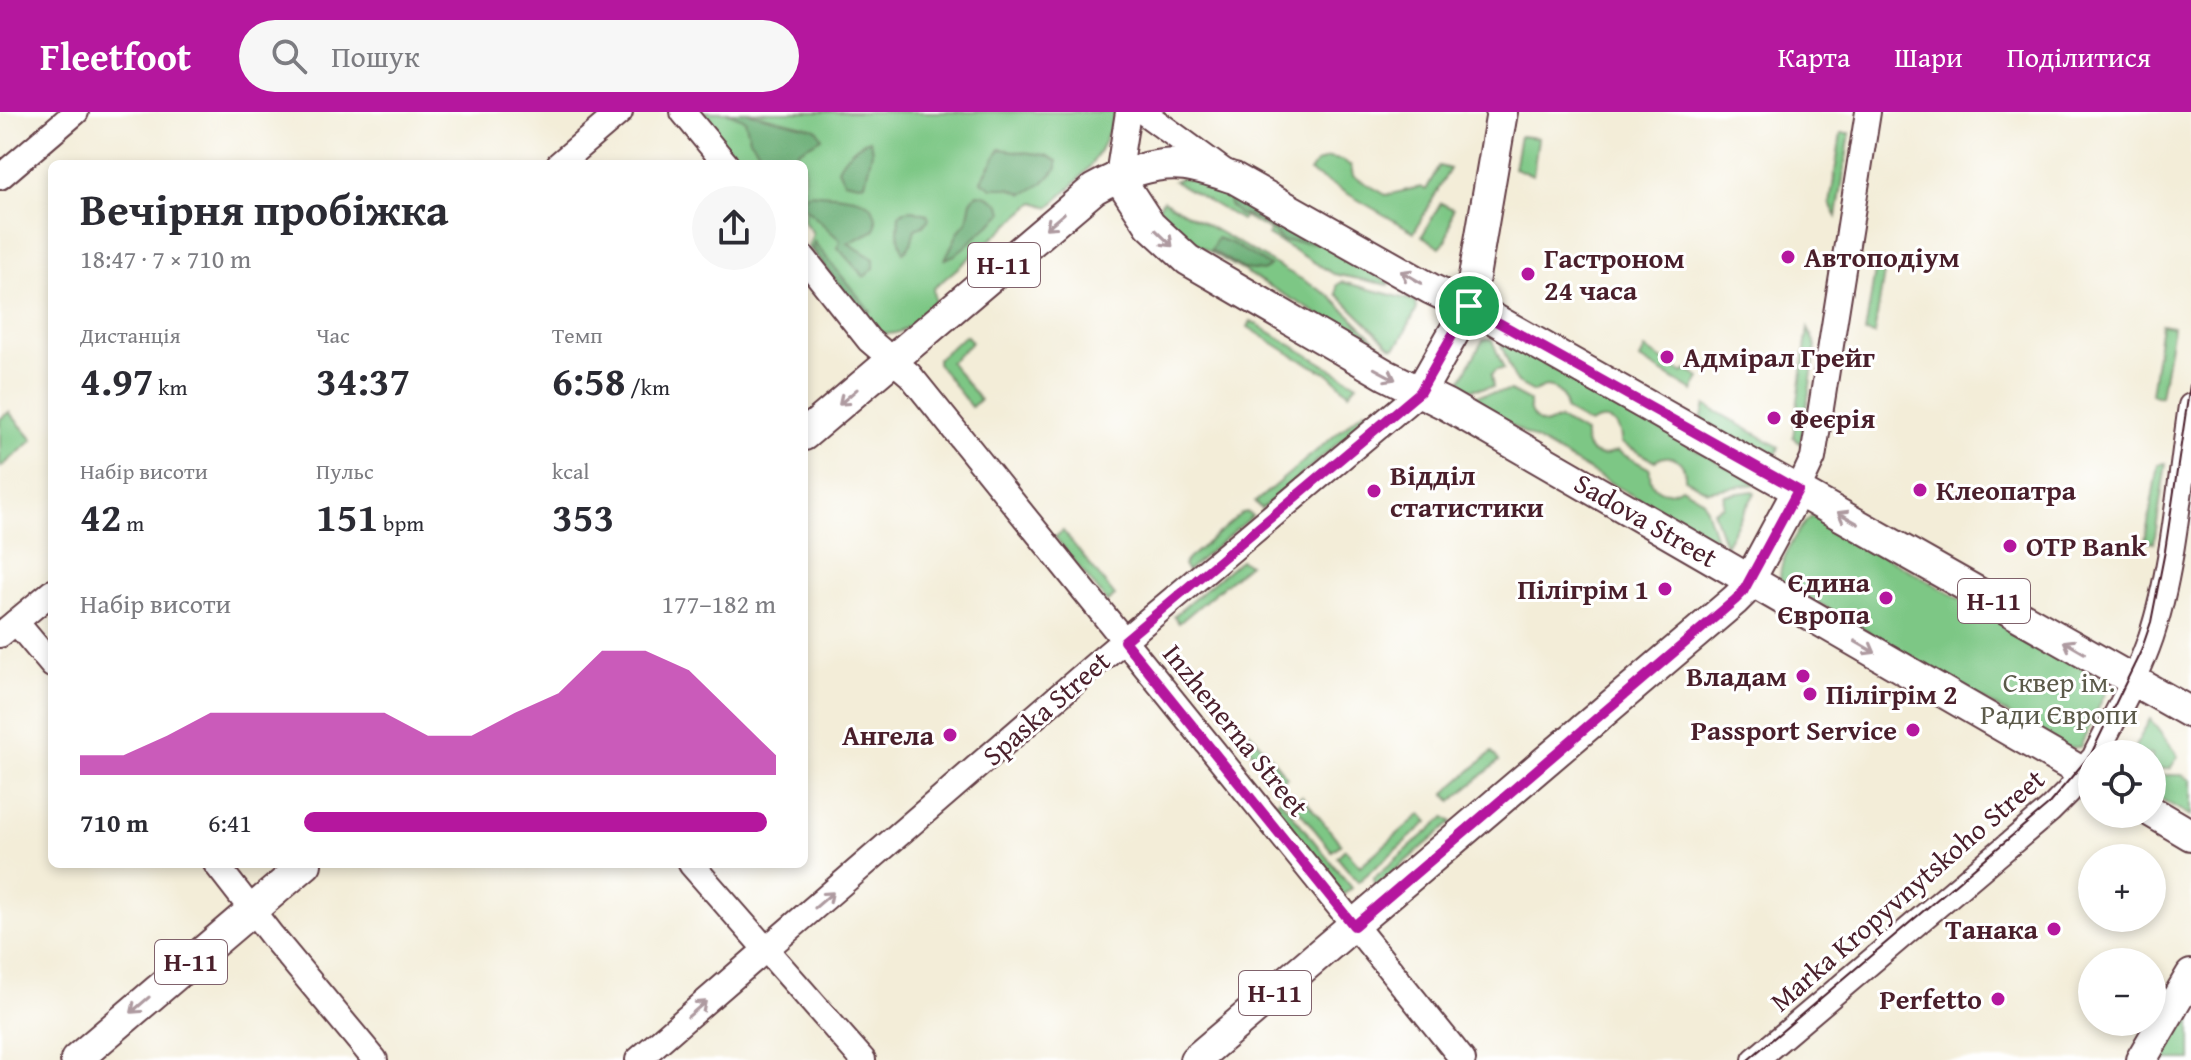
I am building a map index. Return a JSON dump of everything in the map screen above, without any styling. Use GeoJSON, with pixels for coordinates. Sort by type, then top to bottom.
{"type":"FeatureCollection","features":[{"type":"Feature","properties":{"kind":"main road"},"geometry":{"type":"LineString","coordinates":[[1469,306],[1502,112]]}},
{"type":"Feature","properties":{"kind":"main road","name":"Н-11"},"geometry":{"type":"LineString","coordinates":[[808,432],[1094,189],[1118,176],[1182,165],[1234,178],[1431,289],[1469,306],[2191,713]]}},
{"type":"Feature","properties":{"kind":"main road","name":"Sadova Street"},"geometry":{"type":"LineString","coordinates":[[1118,176],[1144,217],[1188,260],[1749,579],[2078,759]]}},
{"type":"Feature","properties":{"kind":"main road","name":"Spaska Street"},"geometry":{"type":"LineString","coordinates":[[1420,392],[1469,306]]}},
{"type":"Feature","properties":{"kind":"main road"},"geometry":{"type":"LineString","coordinates":[[1749,579],[1798,490]]}},
{"type":"Feature","properties":{"kind":"main road","name":"Н-11"},"geometry":{"type":"LineString","coordinates":[[1195,1060],[1720,614],[1743,592],[1749,579]]}},
{"type":"Feature","properties":{"kind":"main road"},"geometry":{"type":"LineString","coordinates":[[2166,820],[2191,835]]}},
{"type":"Feature","properties":{"kind":"main road","name":"Н-11"},"geometry":{"type":"LineString","coordinates":[[76,1060],[301,868]]}},
{"type":"Feature","properties":{"kind":"main road"},"geometry":{"type":"LineString","coordinates":[[2141,1060],[2191,975]]}},
{"type":"Feature","properties":{"kind":"street"},"geometry":{"type":"LineString","coordinates":[[0,177],[76,112]]}},
{"type":"Feature","properties":{"kind":"street"},"geometry":{"type":"LineString","coordinates":[[564,160],[620,112]]}},
{"type":"Feature","properties":{"kind":"street"},"geometry":{"type":"LineString","coordinates":[[683,112],[723,160]]}},
{"type":"Feature","properties":{"kind":"street"},"geometry":{"type":"LineString","coordinates":[[1118,176],[1128,112]]}},
{"type":"Feature","properties":{"kind":"street"},"geometry":{"type":"LineString","coordinates":[[1143,112],[1234,178]]}},
{"type":"Feature","properties":{"kind":"street"},"geometry":{"type":"LineString","coordinates":[[1798,490],[1813,458],[1868,112]]}},
{"type":"Feature","properties":{"kind":"street","name":"Inzhenerna Street"},"geometry":{"type":"LineString","coordinates":[[808,263],[869,340],[918,385],[1463,1060]]}},
{"type":"Feature","properties":{"kind":"street","name":"Spaska Street"},"geometry":{"type":"LineString","coordinates":[[638,1060],[1124,641],[1420,392]]}},
{"type":"Feature","properties":{"kind":"street","name":"Marka Kropyvnytskoho Street"},"geometry":{"type":"LineString","coordinates":[[2104,740],[2150,639],[2160,604],[2191,406]]}},
{"type":"Feature","properties":{"kind":"street"},"geometry":{"type":"LineString","coordinates":[[48,595],[8,628],[48,662]]}},
{"type":"Feature","properties":{"kind":"street","name":"Marka Kropyvnytskoho Street"},"geometry":{"type":"LineString","coordinates":[[1755,1060],[2050,810],[2078,780]]}},
{"type":"Feature","properties":{"kind":"street"},"geometry":{"type":"LineString","coordinates":[[219,868],[375,1060]]}},
{"type":"Feature","properties":{"kind":"street"},"geometry":{"type":"LineString","coordinates":[[694,868],[863,1060]]}},
{"type":"Feature","properties":{"kind":"green space"},"geometry":{"type":"Polygon","coordinates":[[[697,112],[1116,112],[1098,154],[1073,185],[1049,207],[1035,202],[933,289],[935,304],[922,316],[906,328],[890,334],[874,328],[808,247],[813,233],[808,227],[808,160],[736,160],[697,112]]]}},
{"type":"Feature","properties":{"kind":"green space"},"geometry":{"type":"Polygon","coordinates":[[[726,112],[746,112],[817,129],[822,138],[799,151],[791,160],[766,160],[750,139],[745,120],[726,112]]]}},
{"type":"Feature","properties":{"kind":"green space"},"geometry":{"type":"Polygon","coordinates":[[[1841,133],[1850,133],[1837,217],[1830,204],[1841,133]]]}},
{"type":"Feature","properties":{"kind":"green space"},"geometry":{"type":"Polygon","coordinates":[[[1520,136],[1538,138],[1533,175],[1514,168],[1520,136]]]}},
{"type":"Feature","properties":{"kind":"green space"},"geometry":{"type":"Polygon","coordinates":[[[870,140],[872,152],[865,183],[844,181],[838,169],[840,164],[856,147],[870,140]]]}},
{"type":"Feature","properties":{"kind":"green space"},"geometry":{"type":"Polygon","coordinates":[[[1000,149],[1046,155],[1057,161],[1057,168],[1043,183],[1024,194],[1009,188],[992,188],[981,181],[1000,149]]]}},
{"type":"Feature","properties":{"kind":"green space"},"geometry":{"type":"Polygon","coordinates":[[[1328,158],[1351,166],[1353,176],[1386,195],[1421,187],[1426,190],[1439,166],[1450,169],[1414,232],[1310,172],[1316,163],[1328,158]]]}},
{"type":"Feature","properties":{"kind":"green space"},"geometry":{"type":"Polygon","coordinates":[[[1181,178],[1222,186],[1389,285],[1334,274],[1268,235],[1270,230],[1244,216],[1241,220],[1174,181],[1181,178]]]}},
{"type":"Feature","properties":{"kind":"green space"},"geometry":{"type":"Polygon","coordinates":[[[808,194],[855,198],[872,208],[876,217],[875,230],[848,243],[874,259],[874,268],[864,277],[838,248],[840,240],[808,211],[808,194]]]}},
{"type":"Feature","properties":{"kind":"green space"},"geometry":{"type":"Polygon","coordinates":[[[977,194],[993,199],[1003,213],[955,255],[945,259],[967,221],[971,201],[977,194]]]}},
{"type":"Feature","properties":{"kind":"green space"},"geometry":{"type":"Polygon","coordinates":[[[1234,194],[1323,243],[1282,241],[1257,219],[1239,215],[1229,205],[1230,197],[1234,194]]]}},
{"type":"Feature","properties":{"kind":"green space"},"geometry":{"type":"Polygon","coordinates":[[[1163,200],[1329,295],[1387,354],[1183,236],[1157,210],[1163,200]]]}},
{"type":"Feature","properties":{"kind":"green space"},"geometry":{"type":"Polygon","coordinates":[[[1441,203],[1453,209],[1447,239],[1440,247],[1422,236],[1441,203]]]}},
{"type":"Feature","properties":{"kind":"green space"},"geometry":{"type":"Polygon","coordinates":[[[913,210],[927,214],[929,219],[915,229],[911,244],[903,253],[898,233],[899,215],[913,210]]]}},
{"type":"Feature","properties":{"kind":"green space"},"geometry":{"type":"Polygon","coordinates":[[[1217,238],[1270,266],[1263,271],[1243,269],[1211,250],[1217,238]]]}},
{"type":"Feature","properties":{"kind":"green space"},"geometry":{"type":"Polygon","coordinates":[[[814,242],[870,311],[861,308],[838,284],[812,248],[814,242]]]}},
{"type":"Feature","properties":{"kind":"green space"},"geometry":{"type":"Polygon","coordinates":[[[1876,264],[1883,265],[1884,273],[1874,335],[1865,333],[1876,264]]]}},
{"type":"Feature","properties":{"kind":"green space"},"geometry":{"type":"Polygon","coordinates":[[[1342,282],[1415,301],[1417,309],[1395,347],[1390,346],[1337,294],[1337,285],[1342,282]]]}},
{"type":"Feature","properties":{"kind":"green space"},"geometry":{"type":"Polygon","coordinates":[[[1251,321],[1357,384],[1349,393],[1329,374],[1248,327],[1251,321]]]}},
{"type":"Feature","properties":{"kind":"green space"},"geometry":{"type":"Polygon","coordinates":[[[2161,324],[2173,326],[2161,396],[2151,394],[2161,324]]]}},
{"type":"Feature","properties":{"kind":"green space"},"geometry":{"type":"Polygon","coordinates":[[[1808,328],[1816,347],[1801,444],[1793,437],[1808,328]]]}},
{"type":"Feature","properties":{"kind":"green space"},"geometry":{"type":"Polygon","coordinates":[[[966,335],[972,342],[950,362],[980,400],[971,407],[937,363],[937,359],[966,335]]]}},
{"type":"Feature","properties":{"kind":"green space"},"geometry":{"type":"Polygon","coordinates":[[[1498,337],[1757,484],[1707,491],[1685,479],[1683,467],[1676,459],[1667,457],[1655,461],[1621,443],[1619,430],[1612,422],[1602,420],[1590,424],[1565,410],[1563,397],[1558,391],[1545,387],[1534,392],[1516,382],[1498,337]]]}},
{"type":"Feature","properties":{"kind":"green space"},"geometry":{"type":"Polygon","coordinates":[[[1483,340],[1492,340],[1504,369],[1496,370],[1491,375],[1493,387],[1462,390],[1459,384],[1483,340]]]}},
{"type":"Feature","properties":{"kind":"green space"},"geometry":{"type":"Polygon","coordinates":[[[1645,349],[1684,373],[1686,370],[1700,378],[1693,391],[1640,359],[1645,349]]]}},
{"type":"Feature","properties":{"kind":"green space"},"geometry":{"type":"Polygon","coordinates":[[[1510,391],[1529,401],[1531,414],[1539,422],[1547,424],[1559,419],[1585,433],[1591,451],[1603,456],[1617,451],[1650,469],[1652,482],[1659,490],[1669,492],[1681,487],[1703,500],[1718,545],[1462,397],[1510,391]]]}},
{"type":"Feature","properties":{"kind":"green space"},"geometry":{"type":"Polygon","coordinates":[[[1705,405],[1779,447],[1775,458],[1771,461],[1701,420],[1705,405]]]}},
{"type":"Feature","properties":{"kind":"green space"},"geometry":{"type":"Polygon","coordinates":[[[1365,410],[1371,415],[1261,509],[1255,502],[1365,410]]]}},
{"type":"Feature","properties":{"kind":"green space"},"geometry":{"type":"Polygon","coordinates":[[[9,412],[33,440],[0,468],[0,419],[9,412]]]}},
{"type":"Feature","properties":{"kind":"green space"},"geometry":{"type":"Polygon","coordinates":[[[2166,463],[2154,543],[2145,541],[2158,464],[2166,463]]]}},
{"type":"Feature","properties":{"kind":"green space"},"geometry":{"type":"Polygon","coordinates":[[[1755,493],[1725,545],[1713,511],[1723,506],[1724,495],[1755,493]]]}},
{"type":"Feature","properties":{"kind":"green space"},"geometry":{"type":"Polygon","coordinates":[[[1247,512],[1252,516],[1187,571],[1183,565],[1188,559],[1247,512]]]}},
{"type":"Feature","properties":{"kind":"green space","name":"Сквер ім. Ради Європи"},"geometry":{"type":"Polygon","coordinates":[[[1813,516],[2102,679],[2106,686],[2105,694],[2083,740],[2078,740],[2078,747],[2066,748],[1781,581],[1782,566],[1790,546],[1813,516]]]}},
{"type":"Feature","properties":{"kind":"green space"},"geometry":{"type":"Polygon","coordinates":[[[1063,531],[1115,596],[1107,602],[1055,537],[1063,531]]]}},
{"type":"Feature","properties":{"kind":"green space"},"geometry":{"type":"Polygon","coordinates":[[[1240,560],[1249,564],[1179,623],[1174,616],[1240,560]]]}},
{"type":"Feature","properties":{"kind":"green space"},"geometry":{"type":"Polygon","coordinates":[[[2150,719],[2166,740],[2139,740],[2150,719]]]}},
{"type":"Feature","properties":{"kind":"green space"},"geometry":{"type":"Polygon","coordinates":[[[1249,731],[1287,777],[1278,784],[1241,738],[1249,731]]]}},
{"type":"Feature","properties":{"kind":"green space"},"geometry":{"type":"Polygon","coordinates":[[[2166,740],[2178,756],[2170,769],[2166,769],[2166,740]]]}},
{"type":"Feature","properties":{"kind":"green space"},"geometry":{"type":"Polygon","coordinates":[[[1492,752],[1499,761],[1452,801],[1445,793],[1492,752]]]}},
{"type":"Feature","properties":{"kind":"green space"},"geometry":{"type":"Polygon","coordinates":[[[2166,775],[2182,775],[2191,780],[2191,816],[2166,802],[2166,775]]]}},
{"type":"Feature","properties":{"kind":"green space"},"geometry":{"type":"Polygon","coordinates":[[[1302,796],[1341,844],[1332,851],[1293,803],[1302,796]]]}},
{"type":"Feature","properties":{"kind":"green space"},"geometry":{"type":"Polygon","coordinates":[[[1280,799],[1352,888],[1343,895],[1272,806],[1280,799]]]}},
{"type":"Feature","properties":{"kind":"green space"},"geometry":{"type":"Polygon","coordinates":[[[1421,814],[1428,822],[1358,882],[1337,857],[1345,849],[1360,866],[1421,814]]]}},
{"type":"Feature","properties":{"kind":"green space"},"geometry":{"type":"Polygon","coordinates":[[[1445,817],[1452,822],[1375,887],[1374,878],[1445,817]]]}},
{"type":"Feature","properties":{"kind":"green space"},"geometry":{"type":"Polygon","coordinates":[[[2191,1000],[2191,1060],[2156,1060],[2191,1000]]]}},
{"type":"Feature","properties":{"kind":"tram line"},"geometry":{"type":"LineString","coordinates":[[1748,1060],[2047,806],[2091,754],[2141,651],[2151,622],[2191,378]]}},
{"type":"Feature","properties":{"kind":"place","name":"Автоподіум"},"geometry":{"type":"Point","coordinates":[1788,257]}},
{"type":"Feature","properties":{"kind":"place","name":"Гастроном 24 часа"},"geometry":{"type":"Point","coordinates":[1528,274]}},
{"type":"Feature","properties":{"kind":"place","name":"Адмірал Грейг"},"geometry":{"type":"Point","coordinates":[1667,357]}},
{"type":"Feature","properties":{"kind":"place","name":"Феєрія"},"geometry":{"type":"Point","coordinates":[1774,418]}},
{"type":"Feature","properties":{"kind":"place","name":"Клеопатра"},"geometry":{"type":"Point","coordinates":[1920,490]}},
{"type":"Feature","properties":{"kind":"place","name":"Відділ статистики"},"geometry":{"type":"Point","coordinates":[1374,491]}},
{"type":"Feature","properties":{"kind":"place","name":"OTP Bank"},"geometry":{"type":"Point","coordinates":[2010,546]}},
{"type":"Feature","properties":{"kind":"place","name":"Пілігрім 1"},"geometry":{"type":"Point","coordinates":[1665,589]}},
{"type":"Feature","properties":{"kind":"place","name":"Єдина Європа"},"geometry":{"type":"Point","coordinates":[1886,598]}},
{"type":"Feature","properties":{"kind":"place","name":"Владам"},"geometry":{"type":"Point","coordinates":[1803,676]}},
{"type":"Feature","properties":{"kind":"place","name":"Пілігрім 2"},"geometry":{"type":"Point","coordinates":[1810,694]}},
{"type":"Feature","properties":{"kind":"place","name":"Passport Service"},"geometry":{"type":"Point","coordinates":[1913,730]}},
{"type":"Feature","properties":{"kind":"place","name":"Ангела"},"geometry":{"type":"Point","coordinates":[950,735]}},
{"type":"Feature","properties":{"kind":"place","name":"Танака"},"geometry":{"type":"Point","coordinates":[2054,929]}},
{"type":"Feature","properties":{"kind":"place","name":"Perfetto"},"geometry":{"type":"Point","coordinates":[1998,999]}},
{"type":"Feature","properties":{"kind":"route"},"geometry":{"type":"LineString","coordinates":[[1469,306],[1798,490],[1743,592],[1735,600],[1354,926],[1124,641],[1420,392],[1469,306]]}}]}
